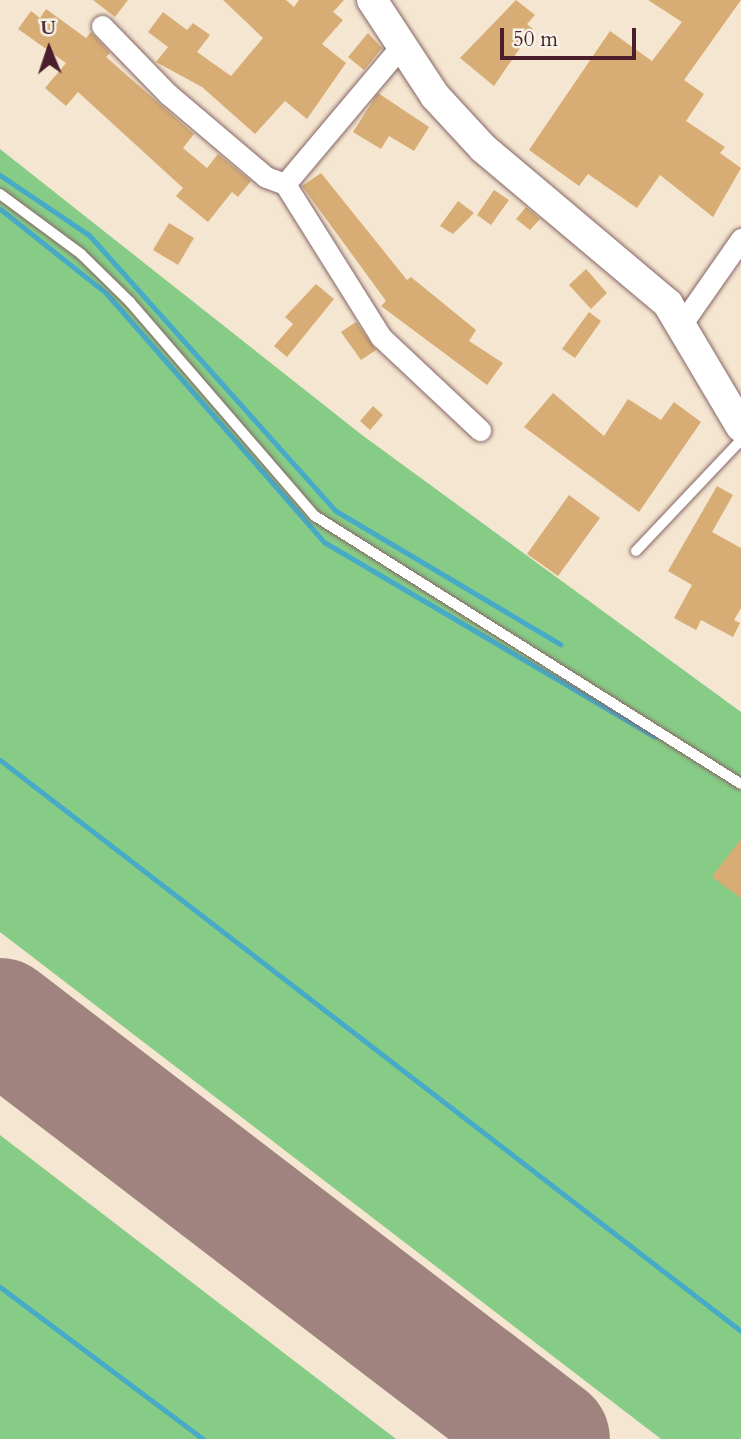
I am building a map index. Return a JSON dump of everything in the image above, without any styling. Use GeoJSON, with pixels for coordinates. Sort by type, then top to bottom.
{"type":"FeatureCollection","features":[{"type":"Feature","properties":{"kind":"street"},"geometry":{"type":"LineString","coordinates":[[372,0],[435,96],[483,148],[616,254],[681,325],[741,427]]}},
{"type":"Feature","properties":{"kind":"street"},"geometry":{"type":"LineString","coordinates":[[102,26],[168,94],[266,177],[285,184],[374,328],[480,430]]}},
{"type":"Feature","properties":{"kind":"street"},"geometry":{"type":"LineString","coordinates":[[285,184],[402,44]]}},
{"type":"Feature","properties":{"kind":"street"},"geometry":{"type":"LineString","coordinates":[[681,325],[741,239]]}},
{"type":"Feature","properties":{"kind":"lane"},"geometry":{"type":"LineString","coordinates":[[0,194],[81,254],[130,302],[254,450],[337,533],[552,660],[741,784]]}},
{"type":"Feature","properties":{"kind":"lane"},"geometry":{"type":"LineString","coordinates":[[636,551],[741,440]]}},
{"type":"Feature","properties":{"kind":"green space"},"geometry":{"type":"Polygon","coordinates":[[[0,149],[362,435],[741,712],[741,1439],[661,1439],[0,932],[0,149]]]}},
{"type":"Feature","properties":{"kind":"green space"},"geometry":{"type":"Polygon","coordinates":[[[0,1135],[396,1439],[0,1439],[0,1135]]]}},
{"type":"Feature","properties":{"kind":"building"},"geometry":{"type":"Polygon","coordinates":[[[93,0],[128,0],[115,17],[93,0]]]}},
{"type":"Feature","properties":{"kind":"building"},"geometry":{"type":"Polygon","coordinates":[[[223,0],[286,0],[294,7],[299,0],[344,0],[333,12],[343,20],[322,44],[346,63],[307,119],[285,101],[255,134],[202,87],[156,62],[168,47],[148,32],[163,12],[187,30],[193,23],[210,35],[197,52],[231,76],[263,38],[223,0]]]}},
{"type":"Feature","properties":{"kind":"building"},"geometry":{"type":"Polygon","coordinates":[[[516,0],[535,15],[527,24],[533,29],[494,86],[460,58],[516,0]]]}},
{"type":"Feature","properties":{"kind":"building"},"geometry":{"type":"Polygon","coordinates":[[[648,0],[741,0],[684,80],[704,94],[686,121],[725,147],[720,153],[741,168],[713,217],[660,175],[637,208],[588,174],[579,186],[529,150],[610,31],[652,61],[682,22],[648,0]]]}},
{"type":"Feature","properties":{"kind":"building"},"geometry":{"type":"Polygon","coordinates":[[[46,9],[86,38],[91,32],[110,53],[106,57],[194,134],[183,148],[207,168],[218,154],[251,181],[238,197],[232,192],[208,222],[176,196],[183,188],[78,92],[66,106],[45,88],[66,63],[18,29],[31,11],[40,18],[46,9]]]}},
{"type":"Feature","properties":{"kind":"building"},"geometry":{"type":"Polygon","coordinates":[[[368,33],[382,48],[364,70],[348,57],[368,33]]]}},
{"type":"Feature","properties":{"kind":"building"},"geometry":{"type":"Polygon","coordinates":[[[378,93],[429,127],[414,151],[389,136],[381,149],[353,132],[378,93]]]}},
{"type":"Feature","properties":{"kind":"building"},"geometry":{"type":"Polygon","coordinates":[[[321,173],[407,280],[411,277],[476,330],[469,341],[503,363],[487,385],[381,306],[386,301],[302,186],[321,173]]]}},
{"type":"Feature","properties":{"kind":"building"},"geometry":{"type":"Polygon","coordinates":[[[494,190],[509,200],[491,225],[477,215],[494,190]]]}},
{"type":"Feature","properties":{"kind":"building"},"geometry":{"type":"Polygon","coordinates":[[[458,201],[474,213],[453,234],[440,226],[458,201]]]}},
{"type":"Feature","properties":{"kind":"building"},"geometry":{"type":"Polygon","coordinates":[[[526,207],[540,219],[530,230],[516,219],[526,207]]]}},
{"type":"Feature","properties":{"kind":"building"},"geometry":{"type":"Polygon","coordinates":[[[169,223],[194,238],[178,265],[153,250],[169,223]]]}},
{"type":"Feature","properties":{"kind":"building"},"geometry":{"type":"Polygon","coordinates":[[[586,269],[607,293],[591,309],[569,285],[586,269]]]}},
{"type":"Feature","properties":{"kind":"building"},"geometry":{"type":"Polygon","coordinates":[[[316,284],[334,299],[287,357],[274,346],[293,324],[285,317],[316,284]]]}},
{"type":"Feature","properties":{"kind":"building"},"geometry":{"type":"Polygon","coordinates":[[[589,312],[601,321],[575,358],[562,349],[589,312]]]}},
{"type":"Feature","properties":{"kind":"building"},"geometry":{"type":"Polygon","coordinates":[[[356,322],[376,350],[361,360],[341,332],[356,322]]]}},
{"type":"Feature","properties":{"kind":"building"},"geometry":{"type":"Polygon","coordinates":[[[553,393],[604,436],[628,399],[661,420],[674,402],[701,422],[639,512],[524,427],[553,393]]]}},
{"type":"Feature","properties":{"kind":"building"},"geometry":{"type":"Polygon","coordinates":[[[373,406],[383,415],[370,430],[360,421],[373,406]]]}},
{"type":"Feature","properties":{"kind":"building"},"geometry":{"type":"Polygon","coordinates":[[[717,486],[733,495],[712,532],[741,548],[741,608],[734,620],[740,623],[733,637],[701,620],[696,630],[674,618],[692,585],[668,571],[717,486]]]}},
{"type":"Feature","properties":{"kind":"building"},"geometry":{"type":"Polygon","coordinates":[[[569,495],[600,518],[558,576],[527,554],[569,495]]]}},
{"type":"Feature","properties":{"kind":"building"},"geometry":{"type":"Polygon","coordinates":[[[741,839],[741,898],[712,877],[741,839]]]}},
{"type":"Feature","properties":{"kind":"waterway"},"geometry":{"type":"LineString","coordinates":[[0,175],[89,235],[336,511],[560,644]]}},
{"type":"Feature","properties":{"kind":"waterway"},"geometry":{"type":"LineString","coordinates":[[0,209],[106,293],[324,542],[655,737]]}},
{"type":"Feature","properties":{"kind":"waterway"},"geometry":{"type":"LineString","coordinates":[[0,760],[741,1331]]}},
{"type":"Feature","properties":{"kind":"waterway"},"geometry":{"type":"LineString","coordinates":[[0,1287],[203,1439]]}},
{"type":"Feature","properties":{"kind":"runway"},"geometry":{"type":"LineString","coordinates":[[0,1019],[549,1439]]}}]}
